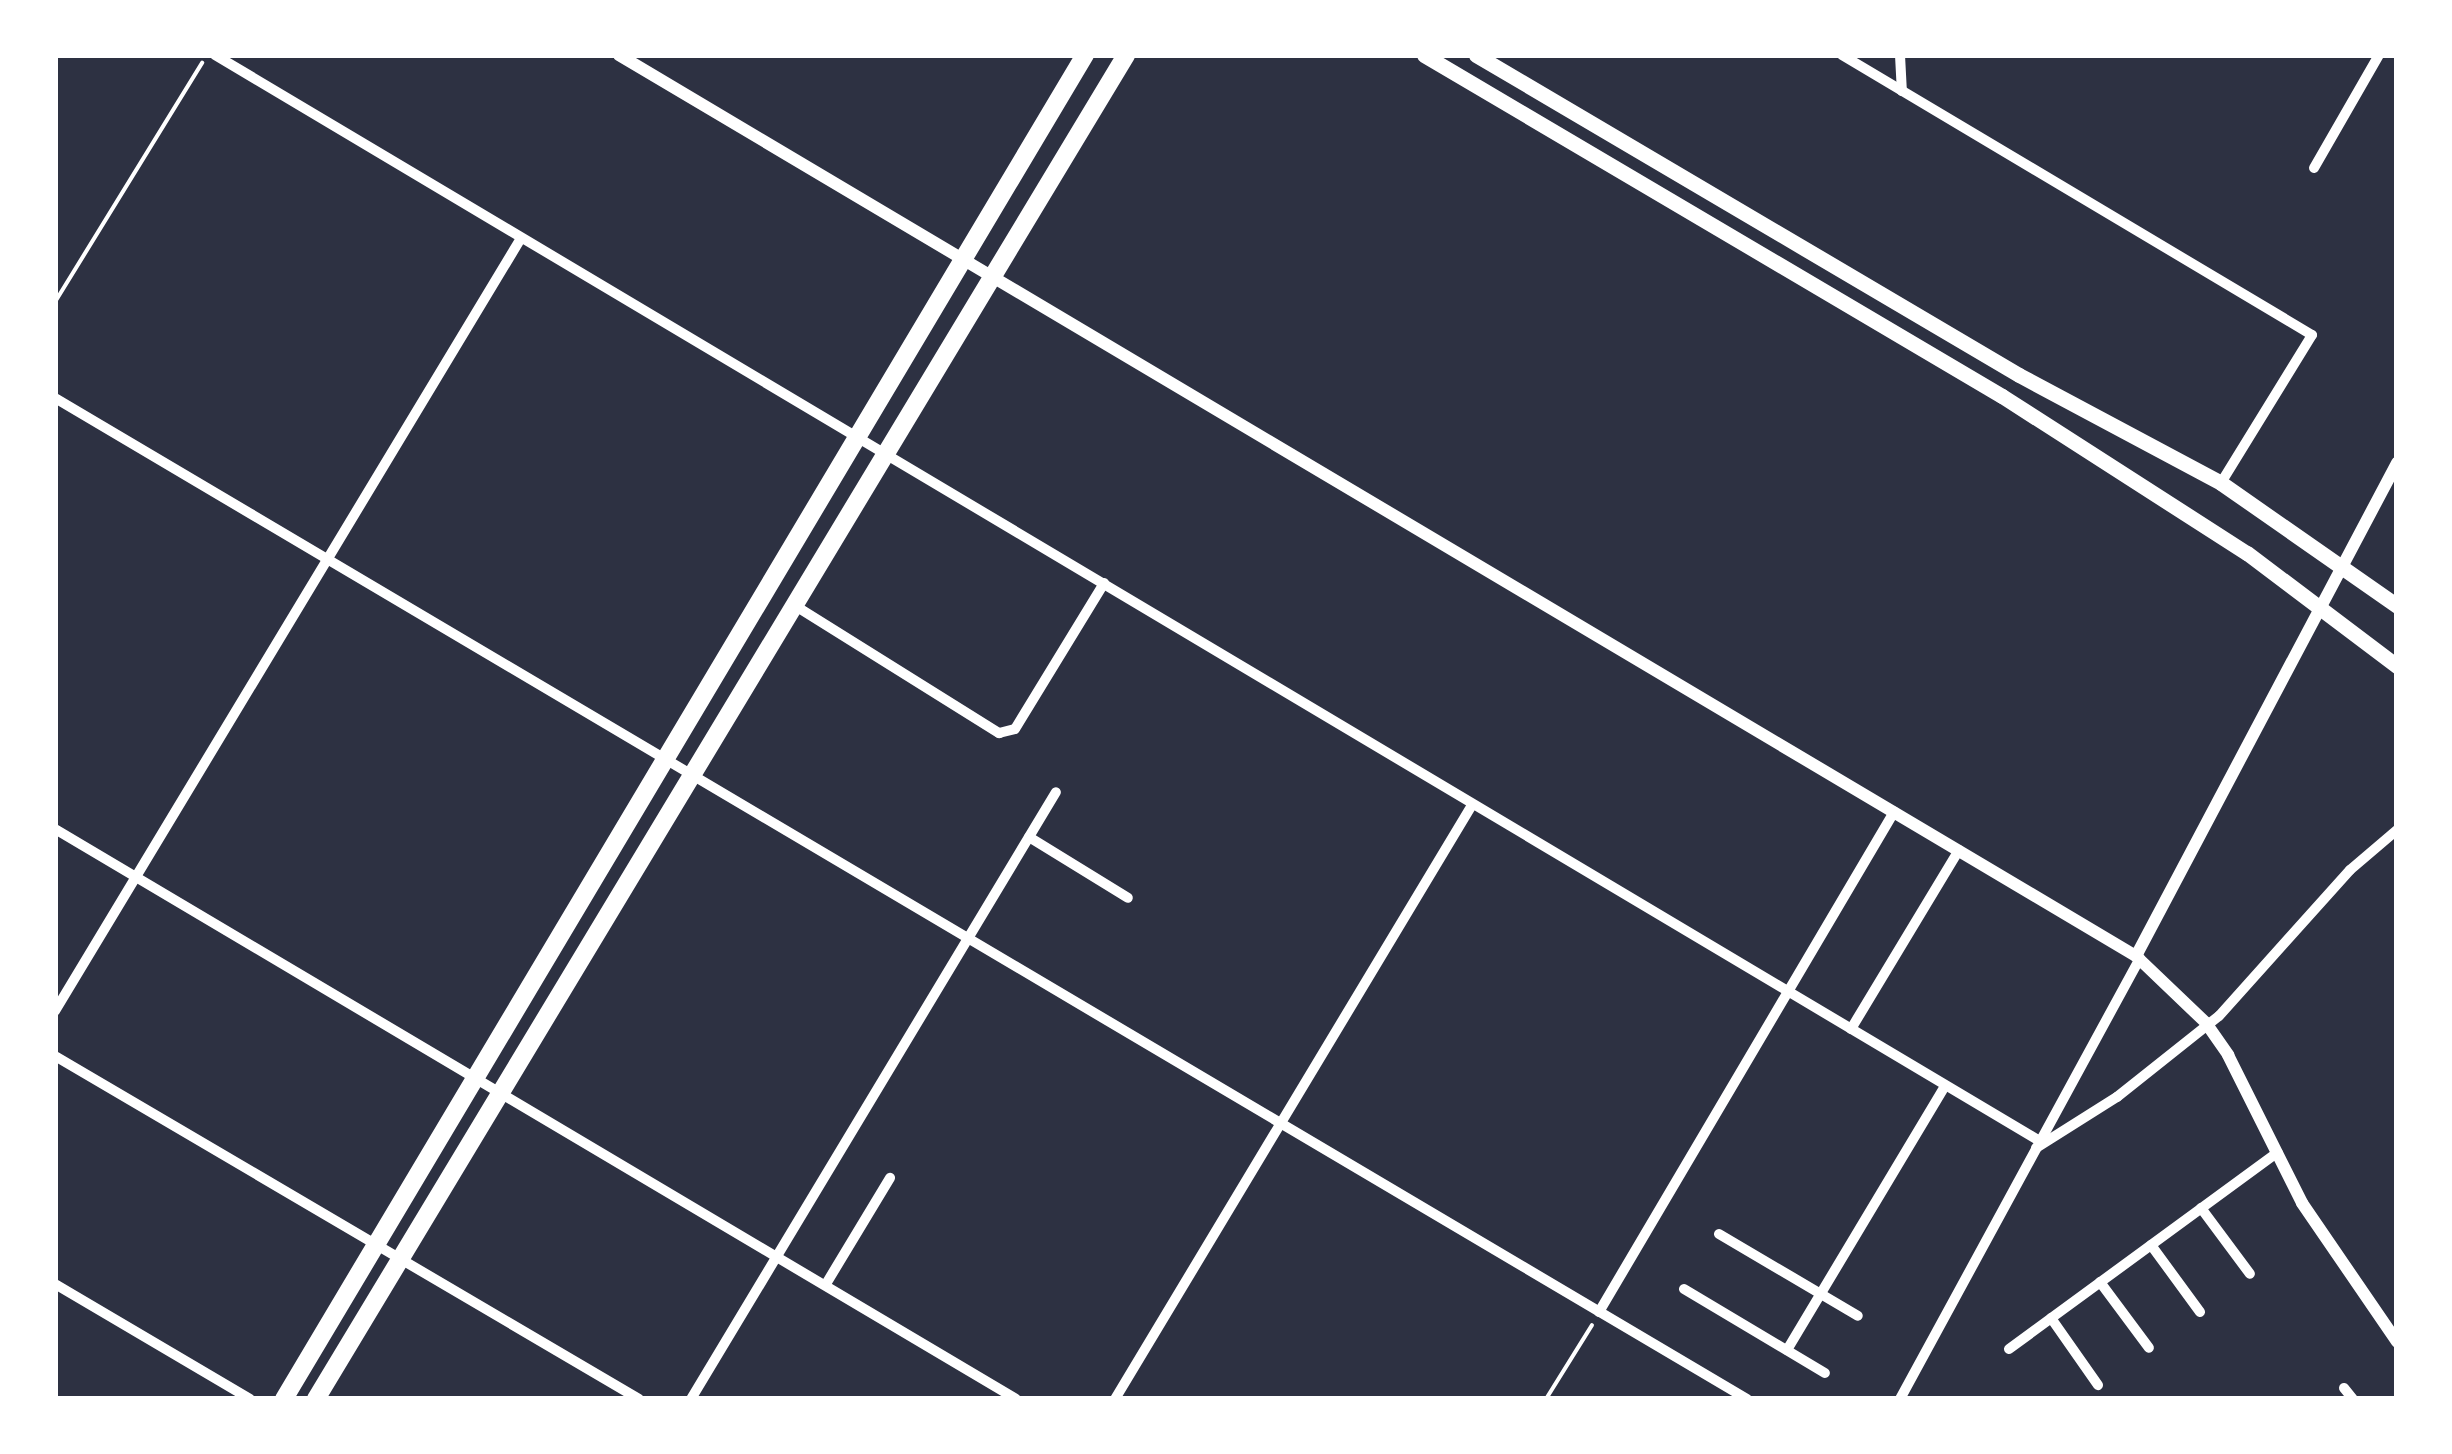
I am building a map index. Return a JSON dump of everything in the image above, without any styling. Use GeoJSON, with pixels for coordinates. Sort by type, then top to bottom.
{"type":"FeatureCollection","features":[{"type":"Feature","properties":{"kind":"main road"},"geometry":{"type":"LineString","coordinates":[[284,1399],[855,434],[1085,55]]}},
{"type":"Feature","properties":{"kind":"main road"},"geometry":{"type":"LineString","coordinates":[[316,1399],[988,277],[1126,55]]}},
{"type":"Feature","properties":{"kind":"main road"},"geometry":{"type":"LineString","coordinates":[[1424,55],[1843,298],[2320,603],[2397,666]]}},
{"type":"Feature","properties":{"kind":"main road"},"geometry":{"type":"LineString","coordinates":[[1476,55],[2019,375],[2220,482],[2397,606]]}},
{"type":"Feature","properties":{"kind":"street"},"geometry":{"type":"LineString","coordinates":[[211,55],[855,434],[2038,1145]]}},
{"type":"Feature","properties":{"kind":"street"},"geometry":{"type":"LineString","coordinates":[[619,55],[2138,957],[2206,1023],[2278,1152],[2302,1204],[2397,1342]]}},
{"type":"Feature","properties":{"kind":"street"},"geometry":{"type":"LineString","coordinates":[[1842,55],[2312,336],[2220,482]]}},
{"type":"Feature","properties":{"kind":"street"},"geometry":{"type":"LineString","coordinates":[[1900,55],[1902,91]]}},
{"type":"Feature","properties":{"kind":"street"},"geometry":{"type":"LineString","coordinates":[[2314,168],[2379,55]]}},
{"type":"Feature","properties":{"kind":"street"},"geometry":{"type":"LineString","coordinates":[[55,1011],[520,240]]}},
{"type":"Feature","properties":{"kind":"street"},"geometry":{"type":"LineString","coordinates":[[55,398],[668,755],[966,938],[1747,1399]]}},
{"type":"Feature","properties":{"kind":"street"},"geometry":{"type":"LineString","coordinates":[[1900,1399],[2397,463]]}},
{"type":"Feature","properties":{"kind":"street"},"geometry":{"type":"LineString","coordinates":[[792,604],[999,733],[1015,729],[1104,583]]}},
{"type":"Feature","properties":{"kind":"street"},"geometry":{"type":"LineString","coordinates":[[691,1399],[1056,792]]}},
{"type":"Feature","properties":{"kind":"street"},"geometry":{"type":"LineString","coordinates":[[1115,1399],[1472,805]]}},
{"type":"Feature","properties":{"kind":"street"},"geometry":{"type":"LineString","coordinates":[[1600,1312],[1894,812]]}},
{"type":"Feature","properties":{"kind":"street"},"geometry":{"type":"LineString","coordinates":[[55,829],[500,1088],[1016,1399]]}},
{"type":"Feature","properties":{"kind":"street"},"geometry":{"type":"LineString","coordinates":[[2038,1145],[2117,1098],[2206,1023],[2350,870],[2397,830]]}},
{"type":"Feature","properties":{"kind":"street"},"geometry":{"type":"LineString","coordinates":[[1029,837],[1128,898]]}},
{"type":"Feature","properties":{"kind":"street"},"geometry":{"type":"LineString","coordinates":[[1850,1029],[1958,850]]}},
{"type":"Feature","properties":{"kind":"street"},"geometry":{"type":"LineString","coordinates":[[55,1056],[639,1399]]}},
{"type":"Feature","properties":{"kind":"street"},"geometry":{"type":"LineString","coordinates":[[1786,1350],[1945,1086]]}},
{"type":"Feature","properties":{"kind":"street"},"geometry":{"type":"LineString","coordinates":[[2009,1349],[2278,1152]]}},
{"type":"Feature","properties":{"kind":"street"},"geometry":{"type":"LineString","coordinates":[[826,1284],[890,1178]]}},
{"type":"Feature","properties":{"kind":"street"},"geometry":{"type":"LineString","coordinates":[[2201,1208],[2250,1274]]}},
{"type":"Feature","properties":{"kind":"street"},"geometry":{"type":"LineString","coordinates":[[1719,1234],[1858,1316]]}},
{"type":"Feature","properties":{"kind":"street"},"geometry":{"type":"LineString","coordinates":[[2151,1245],[2200,1312]]}},
{"type":"Feature","properties":{"kind":"street"},"geometry":{"type":"LineString","coordinates":[[2100,1282],[2149,1348]]}},
{"type":"Feature","properties":{"kind":"street"},"geometry":{"type":"LineString","coordinates":[[55,1284],[250,1399]]}},
{"type":"Feature","properties":{"kind":"street"},"geometry":{"type":"LineString","coordinates":[[1684,1288],[1825,1373]]}},
{"type":"Feature","properties":{"kind":"street"},"geometry":{"type":"LineString","coordinates":[[2051,1318],[2098,1384]]}},
{"type":"Feature","properties":{"kind":"street"},"geometry":{"type":"LineString","coordinates":[[2344,1388],[2353,1399]]}},
{"type":"Feature","properties":{"kind":"path"},"geometry":{"type":"LineString","coordinates":[[55,302],[211,55]]}},
{"type":"Feature","properties":{"kind":"path"},"geometry":{"type":"LineString","coordinates":[[1546,1399],[1600,1312]]}}]}
